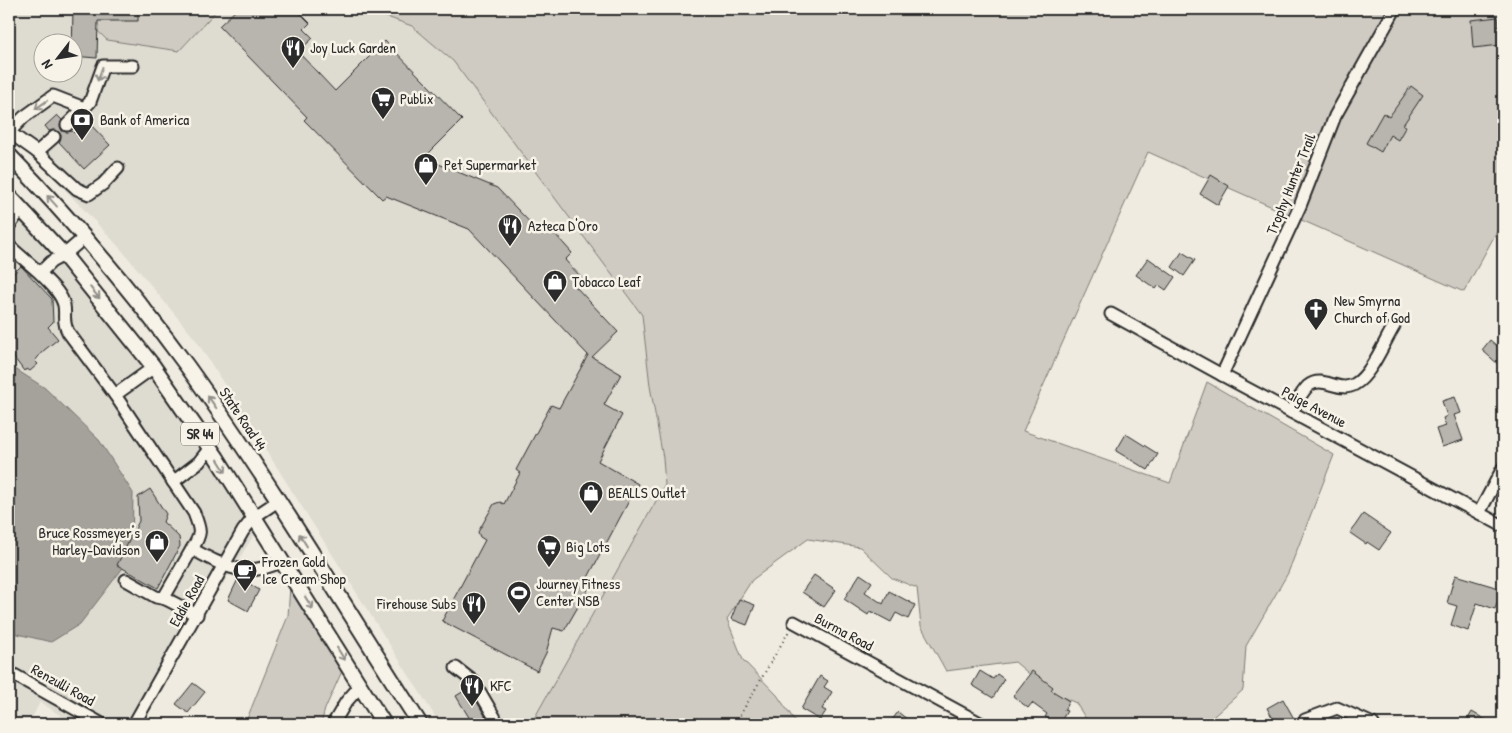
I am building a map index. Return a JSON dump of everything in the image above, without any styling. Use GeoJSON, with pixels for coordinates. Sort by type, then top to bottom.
{"type":"FeatureCollection","features":[{"type":"Feature","properties":{"kind":"main road","name":"State Road 44"},"geometry":{"type":"LineString","coordinates":[[9,155],[85,237],[138,302],[186,366],[233,432],[420,724]]}},
{"type":"Feature","properties":{"kind":"main road"},"geometry":{"type":"LineString","coordinates":[[9,161],[22,168]]}},
{"type":"Feature","properties":{"kind":"main road","name":"SR 44"},"geometry":{"type":"LineString","coordinates":[[9,196],[64,256],[154,367],[210,448],[384,724]]}},
{"type":"Feature","properties":{"kind":"street","name":"Trophy Hunter Trail"},"geometry":{"type":"LineString","coordinates":[[1222,375],[1300,206],[1335,116],[1395,9]]}},
{"type":"Feature","properties":{"kind":"street"},"geometry":{"type":"LineString","coordinates":[[66,125],[90,102],[103,66],[133,66]]}},
{"type":"Feature","properties":{"kind":"street"},"geometry":{"type":"LineString","coordinates":[[84,108],[54,96],[24,117],[10,132],[37,152],[77,189],[89,194],[104,184],[118,168]]}},
{"type":"Feature","properties":{"kind":"street"},"geometry":{"type":"LineString","coordinates":[[37,152],[54,136]]}},
{"type":"Feature","properties":{"kind":"street"},"geometry":{"type":"LineString","coordinates":[[9,226],[21,209]]}},
{"type":"Feature","properties":{"kind":"street"},"geometry":{"type":"LineString","coordinates":[[40,273],[51,262],[64,256],[85,237]]}},
{"type":"Feature","properties":{"kind":"street"},"geometry":{"type":"LineString","coordinates":[[9,246],[40,273],[58,293],[64,304],[64,325],[68,332],[115,395],[194,513],[201,531],[200,537],[166,594],[166,599]]}},
{"type":"Feature","properties":{"kind":"street","name":"Paige Avenue"},"geometry":{"type":"LineString","coordinates":[[1112,314],[1503,526]]}},
{"type":"Feature","properties":{"kind":"street"},"geometry":{"type":"LineString","coordinates":[[1291,412],[1307,387],[1315,382],[1320,380],[1340,387],[1356,384],[1366,375],[1394,326]]}},
{"type":"Feature","properties":{"kind":"street"},"geometry":{"type":"LineString","coordinates":[[115,395],[154,367]]}},
{"type":"Feature","properties":{"kind":"street"},"geometry":{"type":"LineString","coordinates":[[173,482],[199,462],[210,448]]}},
{"type":"Feature","properties":{"kind":"street"},"geometry":{"type":"LineString","coordinates":[[1479,512],[1503,468]]}},
{"type":"Feature","properties":{"kind":"street","name":"Eddie Road"},"geometry":{"type":"LineString","coordinates":[[134,724],[244,531],[254,517],[278,501]]}},
{"type":"Feature","properties":{"kind":"street"},"geometry":{"type":"LineString","coordinates":[[192,550],[223,566],[246,570],[267,569],[282,561]]}},
{"type":"Feature","properties":{"kind":"street"},"geometry":{"type":"LineString","coordinates":[[126,580],[156,597],[166,599],[197,615]]}},
{"type":"Feature","properties":{"kind":"street","name":"Burma Road"},"geometry":{"type":"LineString","coordinates":[[794,622],[982,724]]}},
{"type":"Feature","properties":{"kind":"street"},"geometry":{"type":"LineString","coordinates":[[456,668],[474,682],[495,718],[493,724]]}},
{"type":"Feature","properties":{"kind":"street","name":"Renzulli Road"},"geometry":{"type":"LineString","coordinates":[[9,672],[102,724]]}},
{"type":"Feature","properties":{"kind":"street"},"geometry":{"type":"LineString","coordinates":[[333,724],[346,702],[361,685]]}},
{"type":"Feature","properties":{"kind":"street"},"geometry":{"type":"LineString","coordinates":[[1305,720],[1337,708],[1373,724]]}},
{"type":"Feature","properties":{"kind":"path","name":"Burma Road"},"geometry":{"type":"LineString","coordinates":[[736,724],[794,622]]}},
{"type":"Feature","properties":{"kind":"shaded area"},"geometry":{"type":"Polygon","coordinates":[[[9,9],[75,9],[107,40],[179,51],[218,9],[342,9],[387,17],[412,26],[453,61],[642,315],[650,386],[663,458],[665,485],[531,724],[440,724],[196,340],[120,248],[9,130],[9,9]]]}},
{"type":"Feature","properties":{"kind":"shaded area"},"geometry":{"type":"Polygon","coordinates":[[[75,9],[218,9],[179,51],[107,40],[75,9]]]}},
{"type":"Feature","properties":{"kind":"shaded area"},"geometry":{"type":"Polygon","coordinates":[[[342,9],[1503,9],[1503,220],[1464,292],[1148,152],[1023,431],[1170,483],[1207,382],[1334,455],[1288,573],[1246,646],[1243,690],[1205,724],[1089,724],[1076,703],[1051,692],[1015,662],[946,671],[921,626],[917,588],[892,578],[860,547],[808,539],[752,580],[727,619],[743,660],[777,695],[797,724],[531,724],[665,485],[663,458],[650,386],[642,315],[453,61],[412,26],[387,17],[342,9]]]}},
{"type":"Feature","properties":{"kind":"shaded area"},"geometry":{"type":"Polygon","coordinates":[[[9,209],[59,260],[120,336],[221,477],[256,532],[218,592],[216,590],[136,724],[115,724],[9,665],[9,632],[51,642],[114,578],[132,556],[133,493],[99,440],[45,388],[9,365],[9,209]]]}},
{"type":"Feature","properties":{"kind":"shaded area"},"geometry":{"type":"Polygon","coordinates":[[[9,365],[45,388],[99,440],[133,493],[132,556],[80,624],[51,642],[9,632],[9,365]]]}},
{"type":"Feature","properties":{"kind":"shaded area"},"geometry":{"type":"Polygon","coordinates":[[[290,586],[343,669],[325,709],[321,724],[245,724],[288,616],[290,586]]]}},
{"type":"Feature","properties":{"kind":"shaded area"},"geometry":{"type":"Polygon","coordinates":[[[9,680],[89,724],[73,724],[40,702],[29,724],[9,724],[9,680]]]}},
{"type":"Feature","properties":{"kind":"building"},"geometry":{"type":"Polygon","coordinates":[[[73,9],[138,9],[138,21],[98,21],[97,58],[82,57],[82,32],[73,32],[73,9]]]}},
{"type":"Feature","properties":{"kind":"building"},"geometry":{"type":"Polygon","coordinates":[[[237,9],[296,9],[310,23],[304,29],[313,38],[298,52],[335,91],[385,41],[462,120],[424,158],[497,188],[540,233],[548,226],[572,253],[565,260],[583,279],[575,286],[618,332],[592,357],[621,374],[604,405],[622,415],[598,461],[638,484],[585,583],[590,586],[564,631],[553,628],[546,653],[537,671],[442,621],[485,540],[480,537],[478,532],[494,504],[500,502],[504,504],[520,473],[516,470],[551,405],[559,408],[588,355],[469,229],[386,196],[382,199],[304,120],[307,117],[219,26],[237,9]]]}},
{"type":"Feature","properties":{"kind":"building"},"geometry":{"type":"Polygon","coordinates":[[[1498,17],[1501,45],[1473,48],[1471,20],[1498,17]]]}},
{"type":"Feature","properties":{"kind":"building"},"geometry":{"type":"Polygon","coordinates":[[[1411,86],[1423,95],[1403,125],[1406,126],[1398,140],[1390,135],[1381,152],[1366,143],[1383,113],[1389,117],[1411,86]]]}},
{"type":"Feature","properties":{"kind":"building","name":"Bank of America"},"geometry":{"type":"Polygon","coordinates":[[[57,115],[62,120],[60,126],[62,131],[72,131],[74,133],[87,121],[110,145],[84,169],[59,142],[61,136],[59,132],[49,131],[45,126],[57,115]]]}},
{"type":"Feature","properties":{"kind":"building"},"geometry":{"type":"Polygon","coordinates":[[[1211,175],[1229,186],[1218,205],[1200,194],[1211,175]]]}},
{"type":"Feature","properties":{"kind":"building"},"geometry":{"type":"Polygon","coordinates":[[[1182,252],[1195,260],[1184,276],[1172,267],[1182,252]]]}},
{"type":"Feature","properties":{"kind":"building"},"geometry":{"type":"Polygon","coordinates":[[[1148,258],[1175,277],[1166,290],[1159,285],[1156,289],[1136,275],[1148,258]]]}},
{"type":"Feature","properties":{"kind":"building"},"geometry":{"type":"Polygon","coordinates":[[[21,266],[52,299],[53,322],[48,327],[58,339],[42,352],[35,361],[38,364],[30,371],[27,369],[24,371],[9,351],[9,278],[21,266]]]}},
{"type":"Feature","properties":{"kind":"building"},"geometry":{"type":"Polygon","coordinates":[[[1490,340],[1503,351],[1503,360],[1499,365],[1482,350],[1490,340]]]}},
{"type":"Feature","properties":{"kind":"building"},"geometry":{"type":"Polygon","coordinates":[[[1455,397],[1461,413],[1454,415],[1463,440],[1442,447],[1436,429],[1446,426],[1443,418],[1447,416],[1442,401],[1455,397]]]}},
{"type":"Feature","properties":{"kind":"building"},"geometry":{"type":"Polygon","coordinates":[[[1126,434],[1158,454],[1148,470],[1116,451],[1126,434]]]}},
{"type":"Feature","properties":{"kind":"building"},"geometry":{"type":"Polygon","coordinates":[[[150,489],[166,514],[163,522],[179,537],[180,546],[158,588],[117,565],[139,521],[138,497],[150,489]]]}},
{"type":"Feature","properties":{"kind":"building"},"geometry":{"type":"Polygon","coordinates":[[[1363,514],[1391,533],[1379,550],[1350,533],[1363,514]]]}},
{"type":"Feature","properties":{"kind":"building"},"geometry":{"type":"Polygon","coordinates":[[[860,574],[872,582],[865,592],[883,604],[889,591],[915,605],[908,619],[896,613],[891,622],[870,611],[868,615],[844,599],[860,574]]]}},
{"type":"Feature","properties":{"kind":"building"},"geometry":{"type":"Polygon","coordinates":[[[814,575],[836,590],[824,607],[802,592],[814,575]]]}},
{"type":"Feature","properties":{"kind":"building"},"geometry":{"type":"Polygon","coordinates":[[[1455,575],[1502,589],[1495,609],[1477,603],[1468,631],[1451,625],[1457,606],[1447,603],[1455,575]]]}},
{"type":"Feature","properties":{"kind":"building","name":"Frozen Gold Ice Cream Shop"},"geometry":{"type":"Polygon","coordinates":[[[239,577],[259,590],[248,611],[228,600],[239,577]]]}},
{"type":"Feature","properties":{"kind":"building"},"geometry":{"type":"Polygon","coordinates":[[[739,599],[755,605],[747,625],[731,619],[739,599]]]}},
{"type":"Feature","properties":{"kind":"building"},"geometry":{"type":"Polygon","coordinates":[[[980,671],[993,679],[997,674],[1004,679],[993,698],[972,685],[980,671]]]}},
{"type":"Feature","properties":{"kind":"building"},"geometry":{"type":"Polygon","coordinates":[[[1032,671],[1053,687],[1051,690],[1069,701],[1064,710],[1067,711],[1059,724],[1045,717],[1047,714],[1032,703],[1028,708],[1013,696],[1032,671]]]}},
{"type":"Feature","properties":{"kind":"building"},"geometry":{"type":"Polygon","coordinates":[[[820,676],[828,681],[824,687],[832,692],[822,709],[826,711],[820,720],[801,709],[820,676]]]}},
{"type":"Feature","properties":{"kind":"building"},"geometry":{"type":"Polygon","coordinates":[[[193,683],[205,692],[188,713],[176,704],[193,683]]]}},
{"type":"Feature","properties":{"kind":"building","name":"KFC"},"geometry":{"type":"Polygon","coordinates":[[[469,688],[487,719],[486,724],[473,724],[456,696],[469,688]]]}},
{"type":"Feature","properties":{"kind":"building"},"geometry":{"type":"Polygon","coordinates":[[[1283,699],[1297,724],[1276,724],[1267,708],[1283,699]]]}},
{"type":"Feature","properties":{"kind":"building"},"geometry":{"type":"Polygon","coordinates":[[[898,712],[913,724],[889,724],[898,712]]]}},
{"type":"Feature","properties":{"kind":"building"},"geometry":{"type":"Polygon","coordinates":[[[1472,712],[1493,724],[1465,724],[1472,712]]]}},
{"type":"Feature","properties":{"kind":"place","name":"Joy Luck Garden"},"geometry":{"type":"Point","coordinates":[293,69]}},
{"type":"Feature","properties":{"kind":"place","name":"Publix"},"geometry":{"type":"Point","coordinates":[383,120]}},
{"type":"Feature","properties":{"kind":"place","name":"Bank of America"},"geometry":{"type":"Point","coordinates":[82,141]}},
{"type":"Feature","properties":{"kind":"place","name":"Pet Supermarket"},"geometry":{"type":"Point","coordinates":[426,186]}},
{"type":"Feature","properties":{"kind":"place","name":"Azteca D'Oro"},"geometry":{"type":"Point","coordinates":[510,247]}},
{"type":"Feature","properties":{"kind":"place","name":"Tobacco Leaf"},"geometry":{"type":"Point","coordinates":[555,303]}},
{"type":"Feature","properties":{"kind":"place","name":"New Smyrna Church of God"},"geometry":{"type":"Point","coordinates":[1316,331]}},
{"type":"Feature","properties":{"kind":"place","name":"BEALLS Outlet"},"geometry":{"type":"Point","coordinates":[591,514]}},
{"type":"Feature","properties":{"kind":"place","name":"Bruce Rossmeyer's Harley-Davidson"},"geometry":{"type":"Point","coordinates":[157,563]}},
{"type":"Feature","properties":{"kind":"place","name":"Big Lots"},"geometry":{"type":"Point","coordinates":[549,568]}},
{"type":"Feature","properties":{"kind":"place","name":"Frozen Gold Ice Cream Shop"},"geometry":{"type":"Point","coordinates":[245,592]}},
{"type":"Feature","properties":{"kind":"place","name":"Journey Fitness Center NSB"},"geometry":{"type":"Point","coordinates":[519,614]}},
{"type":"Feature","properties":{"kind":"place","name":"Firehouse Subs"},"geometry":{"type":"Point","coordinates":[474,625]}},
{"type":"Feature","properties":{"kind":"place","name":"KFC"},"geometry":{"type":"Point","coordinates":[472,707]}}]}
